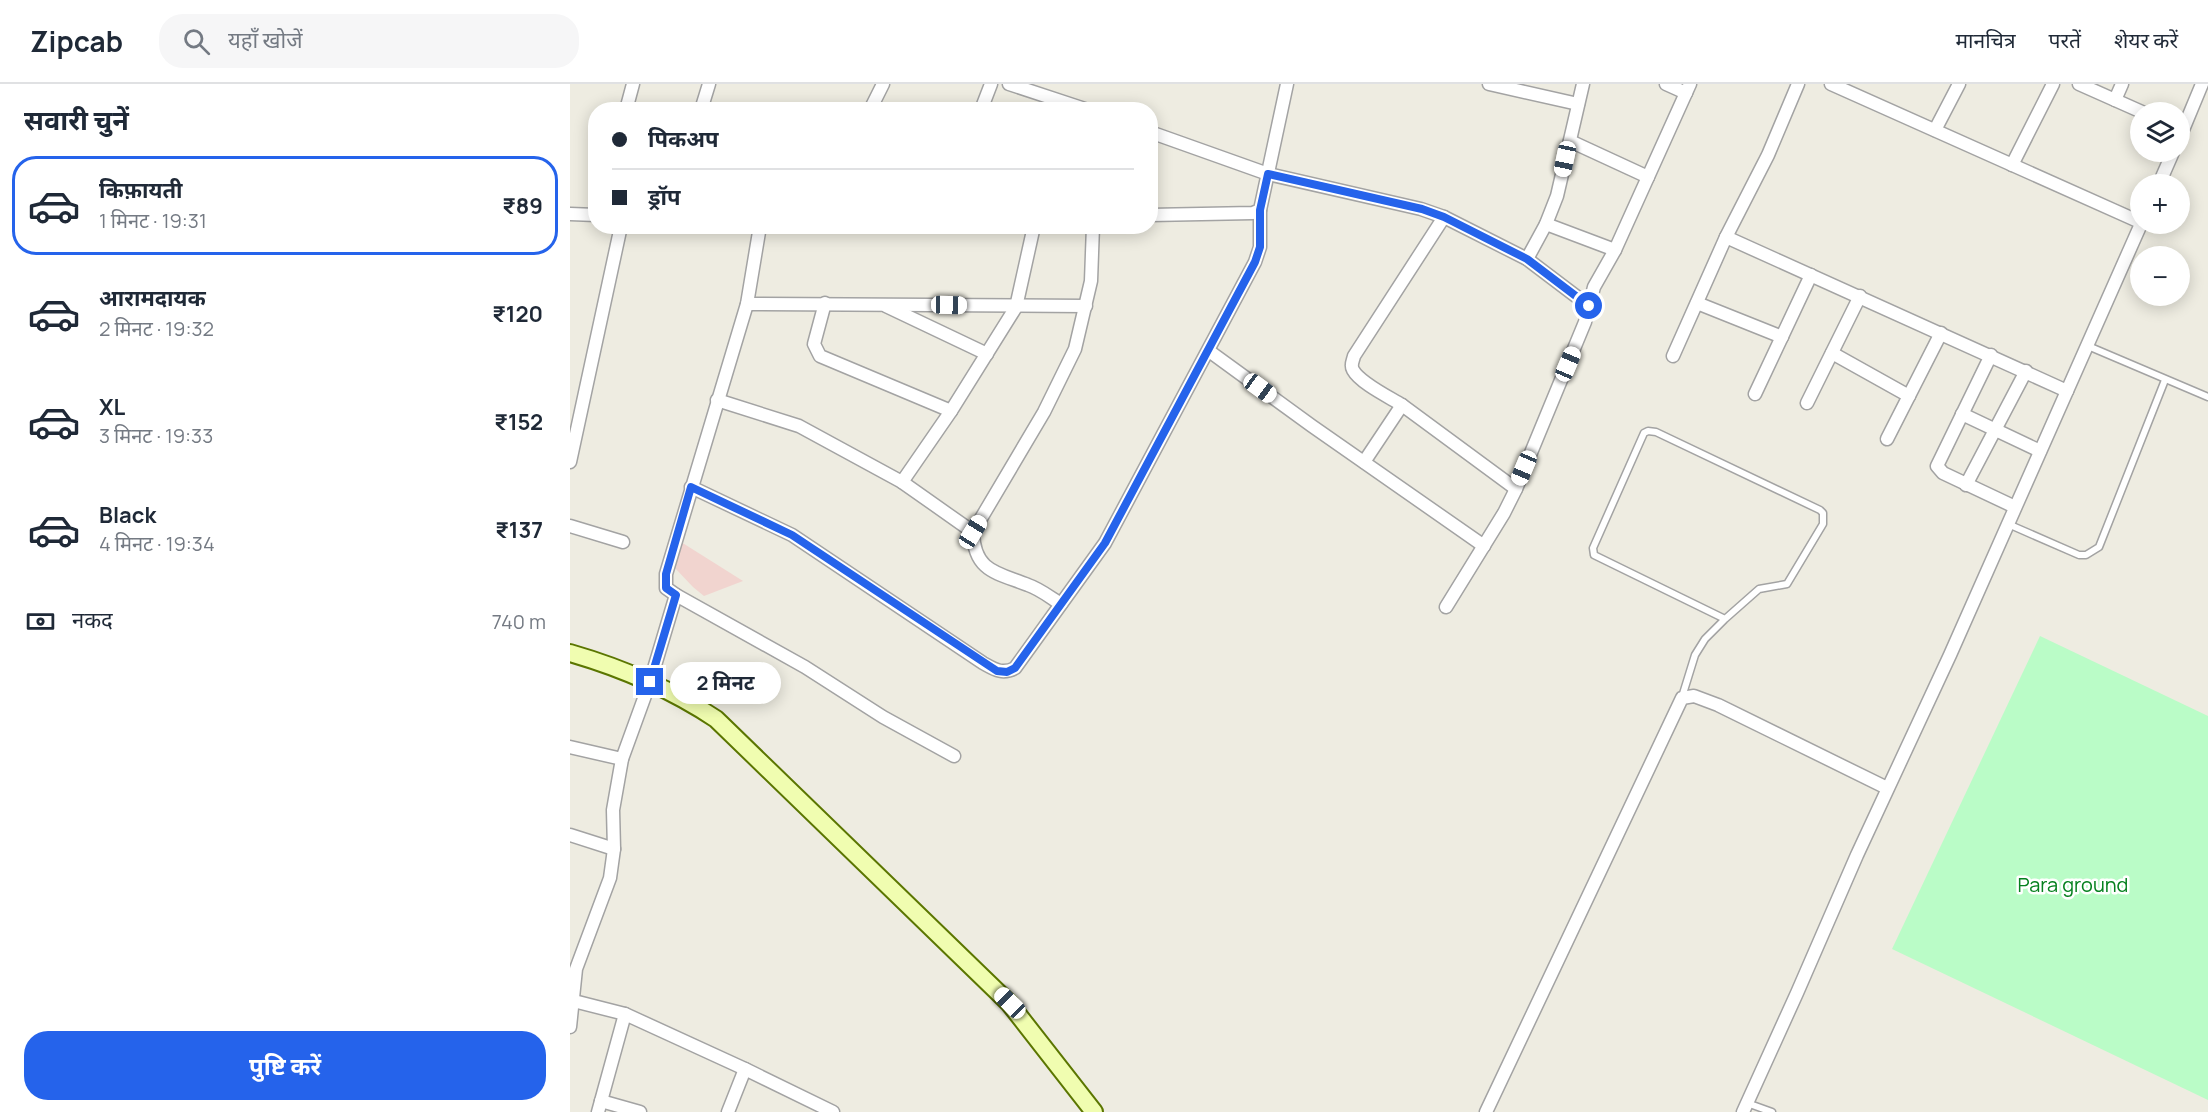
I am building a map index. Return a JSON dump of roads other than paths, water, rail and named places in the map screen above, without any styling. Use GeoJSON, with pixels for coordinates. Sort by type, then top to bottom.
{"type":"FeatureCollection","features":[{"type":"Feature","properties":{"kind":"street"},"geometry":{"type":"LineString","coordinates":[[628,102],[633,84]]}},
{"type":"Feature","properties":{"kind":"street"},"geometry":{"type":"LineString","coordinates":[[703,102],[709,84]]}},
{"type":"Feature","properties":{"kind":"street"},"geometry":{"type":"LineString","coordinates":[[874,102],[884,84]]}},
{"type":"Feature","properties":{"kind":"street"},"geometry":{"type":"LineString","coordinates":[[984,102],[991,84]]}},
{"type":"Feature","properties":{"kind":"street"},"geometry":{"type":"LineString","coordinates":[[1009,84],[1064,102]]}},
{"type":"Feature","properties":{"kind":"street"},"geometry":{"type":"LineString","coordinates":[[691,487],[792,535],[997,671],[1007,672],[1015,668],[1105,543],[1255,262],[1260,247],[1260,210],[1287,84]]}},
{"type":"Feature","properties":{"kind":"street"},"geometry":{"type":"LineString","coordinates":[[1489,84],[1578,105]]}},
{"type":"Feature","properties":{"kind":"street"},"geometry":{"type":"LineString","coordinates":[[1527,259],[1546,224],[1557,196],[1583,84]]}},
{"type":"Feature","properties":{"kind":"street"},"geometry":{"type":"LineString","coordinates":[[1446,607],[1516,489],[1586,322],[1594,287],[1615,250],[1688,89],[1666,84]]}},
{"type":"Feature","properties":{"kind":"street"},"geometry":{"type":"LineString","coordinates":[[1673,356],[1798,84]]}},
{"type":"Feature","properties":{"kind":"street"},"geometry":{"type":"LineString","coordinates":[[1831,84],[2130,218]]}},
{"type":"Feature","properties":{"kind":"street"},"geometry":{"type":"LineString","coordinates":[[1935,130],[1959,84]]}},
{"type":"Feature","properties":{"kind":"street"},"geometry":{"type":"LineString","coordinates":[[2012,165],[2053,84]]}},
{"type":"Feature","properties":{"kind":"street"},"geometry":{"type":"LineString","coordinates":[[2079,84],[2130,107]]}},
{"type":"Feature","properties":{"kind":"street"},"geometry":{"type":"LineString","coordinates":[[2115,100],[2122,84]]}},
{"type":"Feature","properties":{"kind":"street"},"geometry":{"type":"LineString","coordinates":[[2190,110],[2202,84]]}},
{"type":"Feature","properties":{"kind":"street"},"geometry":{"type":"LineString","coordinates":[[1158,135],[1268,174],[1422,209],[1444,217],[1527,259],[1589,306]]}},
{"type":"Feature","properties":{"kind":"street"},"geometry":{"type":"LineString","coordinates":[[1570,141],[1648,177]]}},
{"type":"Feature","properties":{"kind":"street"},"geometry":{"type":"LineString","coordinates":[[1158,214],[1253,213],[1260,210]]}},
{"type":"Feature","properties":{"kind":"street"},"geometry":{"type":"LineString","coordinates":[[570,214],[588,214]]}},
{"type":"Feature","properties":{"kind":"street"},"geometry":{"type":"LineString","coordinates":[[1444,217],[1354,356],[1353,370],[1360,378],[1402,405],[1516,489]]}},
{"type":"Feature","properties":{"kind":"street"},"geometry":{"type":"LineString","coordinates":[[1546,224],[1615,250]]}},
{"type":"Feature","properties":{"kind":"street"},"geometry":{"type":"LineString","coordinates":[[570,462],[619,234]]}},
{"type":"Feature","properties":{"kind":"street"},"geometry":{"type":"LineString","coordinates":[[759,234],[747,304],[666,574],[666,588],[805,667],[883,717],[954,756]]}},
{"type":"Feature","properties":{"kind":"street"},"geometry":{"type":"LineString","coordinates":[[902,482],[951,411],[1016,307],[1032,234]]}},
{"type":"Feature","properties":{"kind":"street"},"geometry":{"type":"LineString","coordinates":[[1061,604],[1030,585],[999,576],[990,570],[973,548],[973,532],[1001,487],[1076,349],[1091,281],[1093,234]]}},
{"type":"Feature","properties":{"kind":"street"},"geometry":{"type":"LineString","coordinates":[[1745,1107],[1887,788],[1950,655],[2136,234]]}},
{"type":"Feature","properties":{"kind":"street"},"geometry":{"type":"LineString","coordinates":[[1726,237],[2067,391]]}},
{"type":"Feature","properties":{"kind":"street"},"geometry":{"type":"LineString","coordinates":[[1755,394],[1811,275]]}},
{"type":"Feature","properties":{"kind":"street"},"geometry":{"type":"LineString","coordinates":[[1806,403],[1860,296]]}},
{"type":"Feature","properties":{"kind":"street"},"geometry":{"type":"LineString","coordinates":[[825,303],[814,344],[820,356],[951,411]]}},
{"type":"Feature","properties":{"kind":"street"},"geometry":{"type":"LineString","coordinates":[[1697,303],[1782,337]]}},
{"type":"Feature","properties":{"kind":"street"},"geometry":{"type":"LineString","coordinates":[[747,304],[1086,306]]}},
{"type":"Feature","properties":{"kind":"street"},"geometry":{"type":"LineString","coordinates":[[882,304],[987,354]]}},
{"type":"Feature","properties":{"kind":"street"},"geometry":{"type":"LineString","coordinates":[[1887,439],[1941,333]]}},
{"type":"Feature","properties":{"kind":"street"},"geometry":{"type":"LineString","coordinates":[[1209,351],[1484,546]]}},
{"type":"Feature","properties":{"kind":"street"},"geometry":{"type":"LineString","coordinates":[[1832,354],[1909,396]]}},
{"type":"Feature","properties":{"kind":"street"},"geometry":{"type":"LineString","coordinates":[[1990,355],[1937,466],[1943,473],[2015,507]]}},
{"type":"Feature","properties":{"kind":"street"},"geometry":{"type":"LineString","coordinates":[[1966,485],[2026,371]]}},
{"type":"Feature","properties":{"kind":"street"},"geometry":{"type":"LineString","coordinates":[[717,400],[798,426],[902,482],[973,532]]}},
{"type":"Feature","properties":{"kind":"street"},"geometry":{"type":"LineString","coordinates":[[1364,462],[1402,405]]}},
{"type":"Feature","properties":{"kind":"street"},"geometry":{"type":"LineString","coordinates":[[1962,414],[2040,451]]}},
{"type":"Feature","properties":{"kind":"street"},"geometry":{"type":"LineString","coordinates":[[570,526],[623,542]]}},
{"type":"Feature","properties":{"kind":"street"},"geometry":{"type":"LineString","coordinates":[[570,1027],[576,969],[581,951],[608,886],[614,849],[613,810],[622,759],[650,682],[676,595]]}},
{"type":"Feature","properties":{"kind":"street"},"geometry":{"type":"LineString","coordinates":[[570,653],[604,663],[650,682],[690,701],[716,719],[1010,1003],[1094,1112]]}},
{"type":"Feature","properties":{"kind":"street"},"geometry":{"type":"LineString","coordinates":[[1485,1112],[1678,701],[1694,696],[1718,705],[1887,788]]}},
{"type":"Feature","properties":{"kind":"street"},"geometry":{"type":"LineString","coordinates":[[570,747],[622,759]]}},
{"type":"Feature","properties":{"kind":"street"},"geometry":{"type":"LineString","coordinates":[[570,835],[614,849]]}},
{"type":"Feature","properties":{"kind":"street"},"geometry":{"type":"LineString","coordinates":[[572,1000],[625,1014],[833,1112]]}},
{"type":"Feature","properties":{"kind":"street"},"geometry":{"type":"LineString","coordinates":[[625,1014],[600,1106],[640,1112]]}},
{"type":"Feature","properties":{"kind":"street"},"geometry":{"type":"LineString","coordinates":[[728,1112],[745,1069]]}},
{"type":"Feature","properties":{"kind":"lane"},"geometry":{"type":"LineString","coordinates":[[2088,346],[2208,397]]}},
{"type":"Feature","properties":{"kind":"lane"},"geometry":{"type":"LineString","coordinates":[[2008,524],[2079,555],[2086,555],[2099,547],[2165,380]]}},
{"type":"Feature","properties":{"kind":"lane"},"geometry":{"type":"LineString","coordinates":[[1682,698],[1695,655],[1706,639],[1759,589],[1769,586],[1782,587],[1787,584],[1824,524],[1823,513],[1656,432],[1648,431],[1644,433],[1593,548],[1594,555],[1725,619]]}},
{"type":"Feature","properties":{"kind":"lane"},"geometry":{"type":"LineString","coordinates":[[1745,1107],[1772,1112]]}},
{"type":"Feature","properties":{"kind":"park label","name":"Para ground"},"geometry":{"type":"Point","coordinates":[2073,885]}}]}
